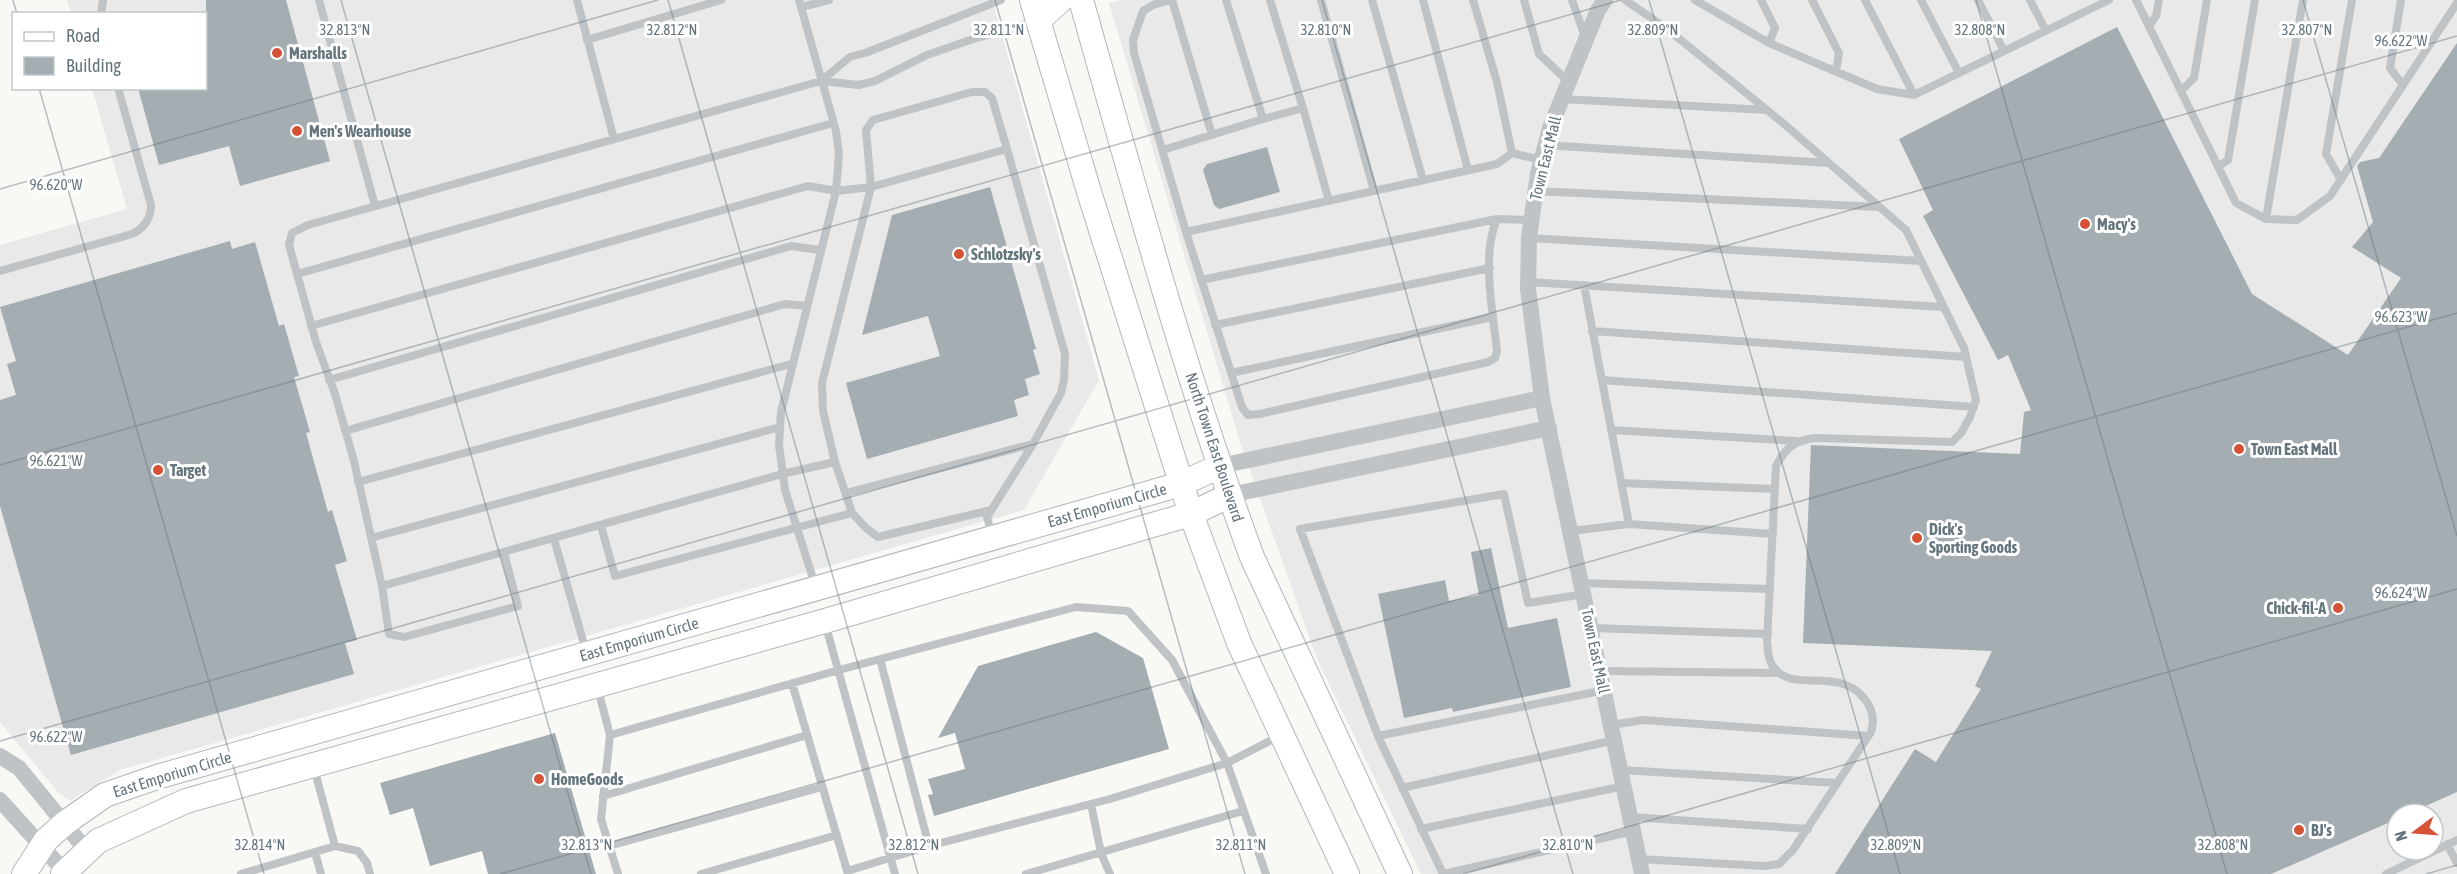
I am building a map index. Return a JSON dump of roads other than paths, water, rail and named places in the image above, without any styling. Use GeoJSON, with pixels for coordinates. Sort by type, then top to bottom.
{"type":"FeatureCollection","features":[{"type":"Feature","properties":{"kind":"street"},"geometry":{"type":"LineString","coordinates":[[1061,0],[1035,10],[1090,195],[1181,484],[1239,643],[1347,874]]}},
{"type":"Feature","properties":{"kind":"street","name":"North Town East Boulevard"},"geometry":{"type":"LineString","coordinates":[[1081,0],[1132,183],[1220,466],[1252,557],[1400,874]]}},
{"type":"Feature","properties":{"kind":"street","name":"Town East Mall"},"geometry":{"type":"LineString","coordinates":[[1605,0],[1598,10],[1569,81],[1543,152],[1531,220],[1527,282],[1542,398],[1641,866]]}},
{"type":"Feature","properties":{"kind":"street"},"geometry":{"type":"LineString","coordinates":[[1220,466],[1542,398]]}},
{"type":"Feature","properties":{"kind":"street"},"geometry":{"type":"LineString","coordinates":[[1230,495],[1549,428]]}},
{"type":"Feature","properties":{"kind":"street","name":"East Emporium Circle"},"geometry":{"type":"LineString","coordinates":[[24,874],[43,845],[65,823],[105,795],[174,771],[1181,484],[1220,466]]}},
{"type":"Feature","properties":{"kind":"street","name":"East Emporium Circle"},"geometry":{"type":"LineString","coordinates":[[64,873],[98,841],[186,801],[825,621],[1191,514],[1230,495]]}},
{"type":"Feature","properties":{"kind":"street"},"geometry":{"type":"LineString","coordinates":[[816,588],[825,621]]}},
{"type":"Feature","properties":{"kind":"street"},"geometry":{"type":"LineString","coordinates":[[587,654],[597,685]]}},
{"type":"Feature","properties":{"kind":"street"},"geometry":{"type":"LineString","coordinates":[[304,734],[313,766]]}},
{"type":"Feature","properties":{"kind":"street"},"geometry":{"type":"LineString","coordinates":[[0,756],[19,768],[86,850]]}},
{"type":"Feature","properties":{"kind":"street"},"geometry":{"type":"LineString","coordinates":[[0,800],[43,845],[64,873]]}},
{"type":"Feature","properties":{"kind":"lane"},"geometry":{"type":"LineString","coordinates":[[319,0],[375,206]]}},
{"type":"Feature","properties":{"kind":"lane"},"geometry":{"type":"LineString","coordinates":[[577,0],[614,139]]}},
{"type":"Feature","properties":{"kind":"lane"},"geometry":{"type":"LineString","coordinates":[[587,39],[721,0]]}},
{"type":"Feature","properties":{"kind":"lane"},"geometry":{"type":"LineString","coordinates":[[816,588],[796,528],[782,474],[780,427],[791,364],[836,191],[839,154],[833,123],[800,3],[829,0]]}},
{"type":"Feature","properties":{"kind":"lane"},"geometry":{"type":"LineString","coordinates":[[821,81],[850,57],[1001,0]]}},
{"type":"Feature","properties":{"kind":"lane"},"geometry":{"type":"LineString","coordinates":[[1212,135],[1171,0],[1153,5],[1143,11],[1133,40],[1134,53],[1215,326],[1242,407],[1248,414],[1260,414],[1488,362],[1495,358],[1497,351],[1489,255],[1497,219]]}},
{"type":"Feature","properties":{"kind":"lane"},"geometry":{"type":"LineString","coordinates":[[1226,0],[1263,119]]}},
{"type":"Feature","properties":{"kind":"lane"},"geometry":{"type":"LineString","coordinates":[[1270,0],[1329,201]]}},
{"type":"Feature","properties":{"kind":"lane"},"geometry":{"type":"LineString","coordinates":[[1321,0],[1374,191]]}},
{"type":"Feature","properties":{"kind":"lane"},"geometry":{"type":"LineString","coordinates":[[1372,0],[1423,180]]}},
{"type":"Feature","properties":{"kind":"lane"},"geometry":{"type":"LineString","coordinates":[[1423,0],[1468,170]]}},
{"type":"Feature","properties":{"kind":"lane"},"geometry":{"type":"LineString","coordinates":[[1473,0],[1497,82],[1512,153]]}},
{"type":"Feature","properties":{"kind":"lane"},"geometry":{"type":"LineString","coordinates":[[1524,0],[1539,54],[1569,81]]}},
{"type":"Feature","properties":{"kind":"lane"},"geometry":{"type":"LineString","coordinates":[[1572,0],[1586,40]]}},
{"type":"Feature","properties":{"kind":"lane"},"geometry":{"type":"LineString","coordinates":[[1611,430],[1796,441],[1816,438],[1952,442],[1961,433],[1976,400],[1966,357],[1906,230],[1767,110],[1666,28],[1625,0]]}},
{"type":"Feature","properties":{"kind":"lane"},"geometry":{"type":"LineString","coordinates":[[1695,0],[1769,43],[1877,89],[1914,95],[2109,0]]}},
{"type":"Feature","properties":{"kind":"lane"},"geometry":{"type":"LineString","coordinates":[[1761,0],[1775,28],[1769,43]]}},
{"type":"Feature","properties":{"kind":"lane"},"geometry":{"type":"LineString","coordinates":[[1812,0],[1839,53],[1836,70]]}},
{"type":"Feature","properties":{"kind":"lane"},"geometry":{"type":"LineString","coordinates":[[1865,0],[1914,95]]}},
{"type":"Feature","properties":{"kind":"lane"},"geometry":{"type":"LineString","coordinates":[[1921,0],[1959,73]]}},
{"type":"Feature","properties":{"kind":"lane"},"geometry":{"type":"LineString","coordinates":[[1978,0],[2004,51]]}},
{"type":"Feature","properties":{"kind":"lane"},"geometry":{"type":"LineString","coordinates":[[2030,0],[2046,31]]}},
{"type":"Feature","properties":{"kind":"lane"},"geometry":{"type":"LineString","coordinates":[[2085,0],[2090,10]]}},
{"type":"Feature","properties":{"kind":"lane"},"geometry":{"type":"LineString","coordinates":[[2136,0],[2236,203],[2266,219],[2297,220],[2330,196],[2457,3]]}},
{"type":"Feature","properties":{"kind":"lane"},"geometry":{"type":"LineString","coordinates":[[2149,26],[2156,16],[2158,0]]}},
{"type":"Feature","properties":{"kind":"lane"},"geometry":{"type":"LineString","coordinates":[[2181,91],[2194,78],[2207,0]]}},
{"type":"Feature","properties":{"kind":"lane"},"geometry":{"type":"LineString","coordinates":[[2218,167],[2228,160],[2255,0]]}},
{"type":"Feature","properties":{"kind":"lane"},"geometry":{"type":"LineString","coordinates":[[2266,219],[2303,0]]}},
{"type":"Feature","properties":{"kind":"lane"},"geometry":{"type":"LineString","coordinates":[[2341,180],[2326,154],[2352,0]]}},
{"type":"Feature","properties":{"kind":"lane"},"geometry":{"type":"LineString","coordinates":[[2401,0],[2390,68],[2403,85]]}},
{"type":"Feature","properties":{"kind":"lane"},"geometry":{"type":"LineString","coordinates":[[504,553],[518,606],[404,637],[389,634],[382,586],[345,431],[311,326],[289,245],[292,233],[308,225],[821,81],[859,85],[875,81],[927,55],[970,40],[1035,10]]}},
{"type":"Feature","properties":{"kind":"lane"},"geometry":{"type":"LineString","coordinates":[[0,271],[132,234],[145,225],[151,212],[151,205],[119,90]]}},
{"type":"Feature","properties":{"kind":"lane"},"geometry":{"type":"LineString","coordinates":[[991,510],[878,537],[852,513],[835,462],[823,411],[822,383],[871,187],[865,145],[866,130],[873,120],[972,92],[985,92],[992,98],[1065,354],[1061,393],[1033,444],[987,517],[993,538]]}},
{"type":"Feature","properties":{"kind":"lane"},"geometry":{"type":"LineString","coordinates":[[1562,99],[1767,110]]}},
{"type":"Feature","properties":{"kind":"lane"},"geometry":{"type":"LineString","coordinates":[[1163,150],[1303,108]]}},
{"type":"Feature","properties":{"kind":"lane"},"geometry":{"type":"LineString","coordinates":[[297,274],[833,123]]}},
{"type":"Feature","properties":{"kind":"lane"},"geometry":{"type":"LineString","coordinates":[[311,326],[808,186],[836,191],[871,187],[1006,149]]}},
{"type":"Feature","properties":{"kind":"lane"},"geometry":{"type":"LineString","coordinates":[[1186,232],[1497,164],[1512,153],[1543,152],[1829,163]]}},
{"type":"Feature","properties":{"kind":"lane"},"geometry":{"type":"LineString","coordinates":[[1535,191],[1880,207]]}},
{"type":"Feature","properties":{"kind":"lane"},"geometry":{"type":"LineString","coordinates":[[1201,280],[1497,219],[1531,220]]}},
{"type":"Feature","properties":{"kind":"lane"},"geometry":{"type":"LineString","coordinates":[[1529,238],[1921,261]]}},
{"type":"Feature","properties":{"kind":"lane"},"geometry":{"type":"LineString","coordinates":[[329,380],[791,246],[820,250]]}},
{"type":"Feature","properties":{"kind":"lane"},"geometry":{"type":"LineString","coordinates":[[1215,326],[1490,268]]}},
{"type":"Feature","properties":{"kind":"lane"},"geometry":{"type":"LineString","coordinates":[[1527,282],[1943,306]]}},
{"type":"Feature","properties":{"kind":"lane"},"geometry":{"type":"LineString","coordinates":[[1584,285],[1629,524]]}},
{"type":"Feature","properties":{"kind":"lane"},"geometry":{"type":"LineString","coordinates":[[345,431],[785,304],[807,306]]}},
{"type":"Feature","properties":{"kind":"lane"},"geometry":{"type":"LineString","coordinates":[[1231,373],[1493,317]]}},
{"type":"Feature","properties":{"kind":"lane"},"geometry":{"type":"LineString","coordinates":[[1592,331],[1966,357]]}},
{"type":"Feature","properties":{"kind":"lane"},"geometry":{"type":"LineString","coordinates":[[358,482],[791,364]]}},
{"type":"Feature","properties":{"kind":"lane"},"geometry":{"type":"LineString","coordinates":[[1602,380],[1974,407]]}},
{"type":"Feature","properties":{"kind":"lane"},"geometry":{"type":"LineString","coordinates":[[371,538],[780,427]]}},
{"type":"Feature","properties":{"kind":"lane"},"geometry":{"type":"LineString","coordinates":[[1779,673],[1769,659],[1768,634],[1776,466],[1781,456],[1796,441]]}},
{"type":"Feature","properties":{"kind":"lane"},"geometry":{"type":"LineString","coordinates":[[846,493],[1033,444]]}},
{"type":"Feature","properties":{"kind":"lane"},"geometry":{"type":"LineString","coordinates":[[382,586],[782,474],[835,462]]}},
{"type":"Feature","properties":{"kind":"lane"},"geometry":{"type":"LineString","coordinates":[[1621,483],[1775,489]]}},
{"type":"Feature","properties":{"kind":"lane"},"geometry":{"type":"LineString","coordinates":[[1770,589],[1583,588],[1528,603],[1504,494],[1300,529],[1378,736],[1443,874],[1632,824],[1808,829]]}},
{"type":"Feature","properties":{"kind":"lane"},"geometry":{"type":"LineString","coordinates":[[601,526],[615,576],[852,513]]}},
{"type":"Feature","properties":{"kind":"lane"},"geometry":{"type":"LineString","coordinates":[[1571,531],[1629,524],[1773,534]]}},
{"type":"Feature","properties":{"kind":"lane"},"geometry":{"type":"LineString","coordinates":[[554,539],[587,654]]}},
{"type":"Feature","properties":{"kind":"lane"},"geometry":{"type":"LineString","coordinates":[[610,735],[838,670],[1076,607],[1128,611],[1172,660],[1227,763],[1266,874]]}},
{"type":"Feature","properties":{"kind":"lane"},"geometry":{"type":"LineString","coordinates":[[825,621],[895,874]]}},
{"type":"Feature","properties":{"kind":"lane"},"geometry":{"type":"LineString","coordinates":[[1592,628],[1768,634]]}},
{"type":"Feature","properties":{"kind":"lane"},"geometry":{"type":"LineString","coordinates":[[880,659],[929,846]]}},
{"type":"Feature","properties":{"kind":"lane"},"geometry":{"type":"LineString","coordinates":[[1601,671],[1779,673],[1796,679],[1839,681],[1858,691],[1869,704],[1874,723],[1808,829],[1793,850],[1779,864],[1641,866]]}},
{"type":"Feature","properties":{"kind":"lane"},"geometry":{"type":"LineString","coordinates":[[792,683],[848,872],[929,846],[1091,804],[1227,763],[1282,735]]}},
{"type":"Feature","properties":{"kind":"lane"},"geometry":{"type":"LineString","coordinates":[[597,685],[610,735],[601,819],[618,874]]}},
{"type":"Feature","properties":{"kind":"lane"},"geometry":{"type":"LineString","coordinates":[[1378,736],[1605,690]]}},
{"type":"Feature","properties":{"kind":"lane"},"geometry":{"type":"LineString","coordinates":[[1402,789],[1613,733],[1643,720],[1868,736]]}},
{"type":"Feature","properties":{"kind":"lane"},"geometry":{"type":"LineString","coordinates":[[603,796],[807,735]]}},
{"type":"Feature","properties":{"kind":"lane"},"geometry":{"type":"LineString","coordinates":[[313,766],[335,846]]}},
{"type":"Feature","properties":{"kind":"lane"},"geometry":{"type":"LineString","coordinates":[[1421,829],[1623,778],[1837,783]]}},
{"type":"Feature","properties":{"kind":"lane"},"geometry":{"type":"LineString","coordinates":[[609,846],[822,787]]}},
{"type":"Feature","properties":{"kind":"lane"},"geometry":{"type":"LineString","coordinates":[[1091,804],[1101,853],[1110,874]]}},
{"type":"Feature","properties":{"kind":"lane"},"geometry":{"type":"LineString","coordinates":[[1026,874],[1243,811]]}},
{"type":"Feature","properties":{"kind":"lane"},"geometry":{"type":"LineString","coordinates":[[701,874],[837,835]]}},
{"type":"Feature","properties":{"kind":"lane"},"geometry":{"type":"LineString","coordinates":[[2386,874],[2406,870],[2457,840]]}},
{"type":"Feature","properties":{"kind":"lane"},"geometry":{"type":"LineString","coordinates":[[2447,844],[2457,863]]}},
{"type":"Feature","properties":{"kind":"lane"},"geometry":{"type":"LineString","coordinates":[[241,874],[335,846],[358,850],[367,863],[370,874]]}},
{"type":"Feature","properties":{"kind":"lane"},"geometry":{"type":"LineString","coordinates":[[315,852],[321,874]]}},
{"type":"Feature","properties":{"kind":"place","name":"Marshalls"},"geometry":{"type":"Point","coordinates":[277,53]}},
{"type":"Feature","properties":{"kind":"place","name":"Men's Wearhouse"},"geometry":{"type":"Point","coordinates":[297,131]}},
{"type":"Feature","properties":{"kind":"place","name":"Macy's"},"geometry":{"type":"Point","coordinates":[2085,224]}},
{"type":"Feature","properties":{"kind":"place","name":"Schlotzsky's"},"geometry":{"type":"Point","coordinates":[959,254]}},
{"type":"Feature","properties":{"kind":"place","name":"Town East Mall"},"geometry":{"type":"Point","coordinates":[2239,449]}},
{"type":"Feature","properties":{"kind":"place","name":"Target"},"geometry":{"type":"Point","coordinates":[158,470]}},
{"type":"Feature","properties":{"kind":"place","name":"Dick's Sporting Goods"},"geometry":{"type":"Point","coordinates":[1917,538]}},
{"type":"Feature","properties":{"kind":"place","name":"Chick-fil-A"},"geometry":{"type":"Point","coordinates":[2338,608]}},
{"type":"Feature","properties":{"kind":"place","name":"HomeGoods"},"geometry":{"type":"Point","coordinates":[539,779]}},
{"type":"Feature","properties":{"kind":"place","name":"BJ's"},"geometry":{"type":"Point","coordinates":[2299,830]}}]}
